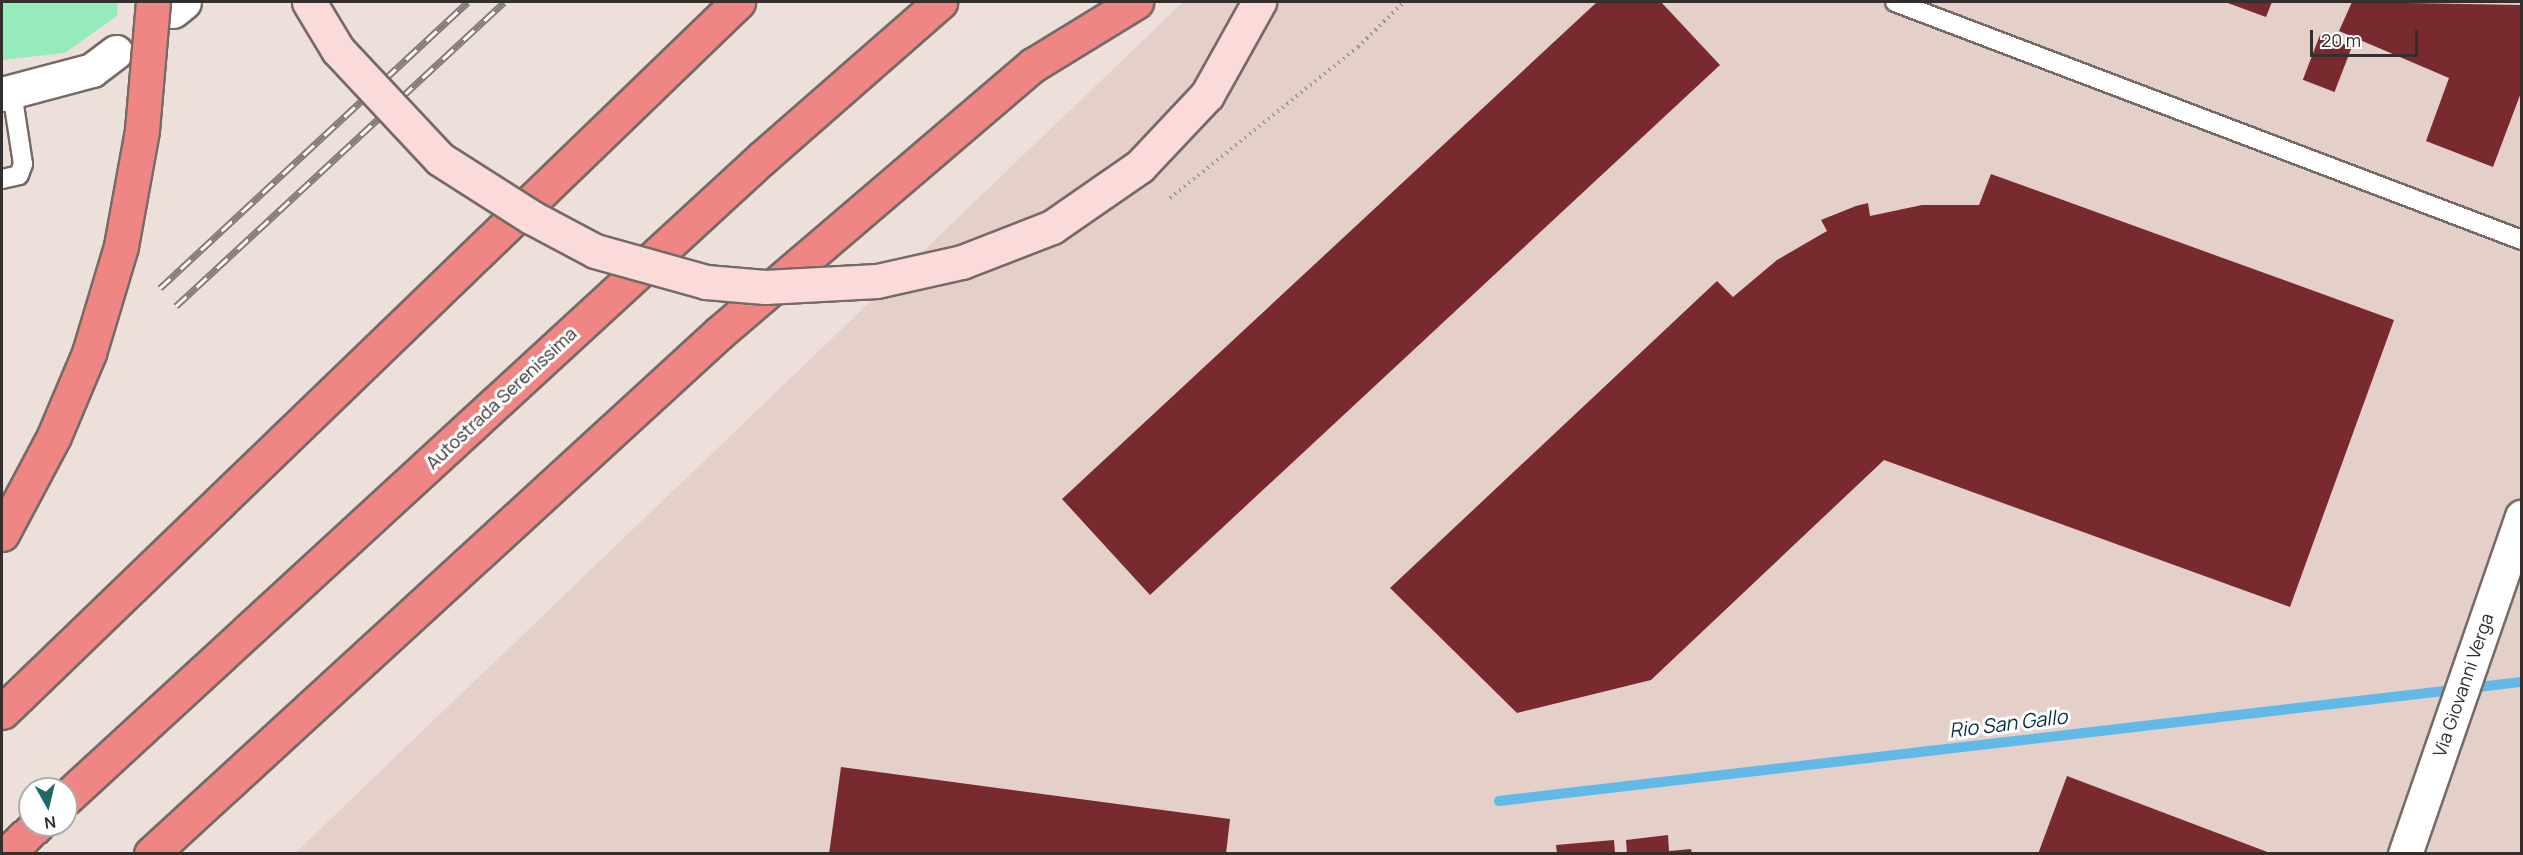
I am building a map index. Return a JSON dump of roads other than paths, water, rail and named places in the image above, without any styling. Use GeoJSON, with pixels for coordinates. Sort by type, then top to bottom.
{"type":"FeatureCollection","features":[{"type":"Feature","properties":{"kind":"highway"},"geometry":{"type":"LineString","coordinates":[[2,712],[738,2]]}},
{"type":"Feature","properties":{"kind":"highway","name":"Autostrada Serenissima"},"geometry":{"type":"LineString","coordinates":[[78,787],[762,158],[940,2]]}},
{"type":"Feature","properties":{"kind":"highway"},"geometry":{"type":"LineString","coordinates":[[150,854],[737,318],[1033,65],[1136,2]]}},
{"type":"Feature","properties":{"kind":"highway"},"geometry":{"type":"LineString","coordinates":[[2,534],[54,436],[89,353],[121,246],[142,130],[170,5]]}},
{"type":"Feature","properties":{"kind":"highway"},"geometry":{"type":"LineString","coordinates":[[6,854],[24,837]]}},
{"type":"Feature","properties":{"kind":"main road"},"geometry":{"type":"LineString","coordinates":[[309,2],[338,50],[432,151],[531,217],[595,251],[706,282],[765,287],[877,282],[962,262],[1052,227],[1140,166],[1208,95],[1259,2]]}},
{"type":"Feature","properties":{"kind":"street"},"geometry":{"type":"LineString","coordinates":[[7,93],[92,70],[116,52]]}},
{"type":"Feature","properties":{"kind":"street","name":"Via Giovanni Verga"},"geometry":{"type":"LineString","coordinates":[[2405,854],[2522,517]]}},
{"type":"Feature","properties":{"kind":"lane"},"geometry":{"type":"LineString","coordinates":[[1895,2],[2522,240]]}},
{"type":"Feature","properties":{"kind":"lane"},"geometry":{"type":"LineString","coordinates":[[2,179],[19,175],[23,164],[7,93]]}},
{"type":"Feature","properties":{"kind":"waterway","name":"Rio San Gallo"},"geometry":{"type":"LineString","coordinates":[[1499,801],[2522,682]]}},
{"type":"Feature","properties":{"kind":"railway"},"geometry":{"type":"LineString","coordinates":[[160,288],[468,2]]}},
{"type":"Feature","properties":{"kind":"railway"},"geometry":{"type":"LineString","coordinates":[[176,306],[504,2]]}}]}
